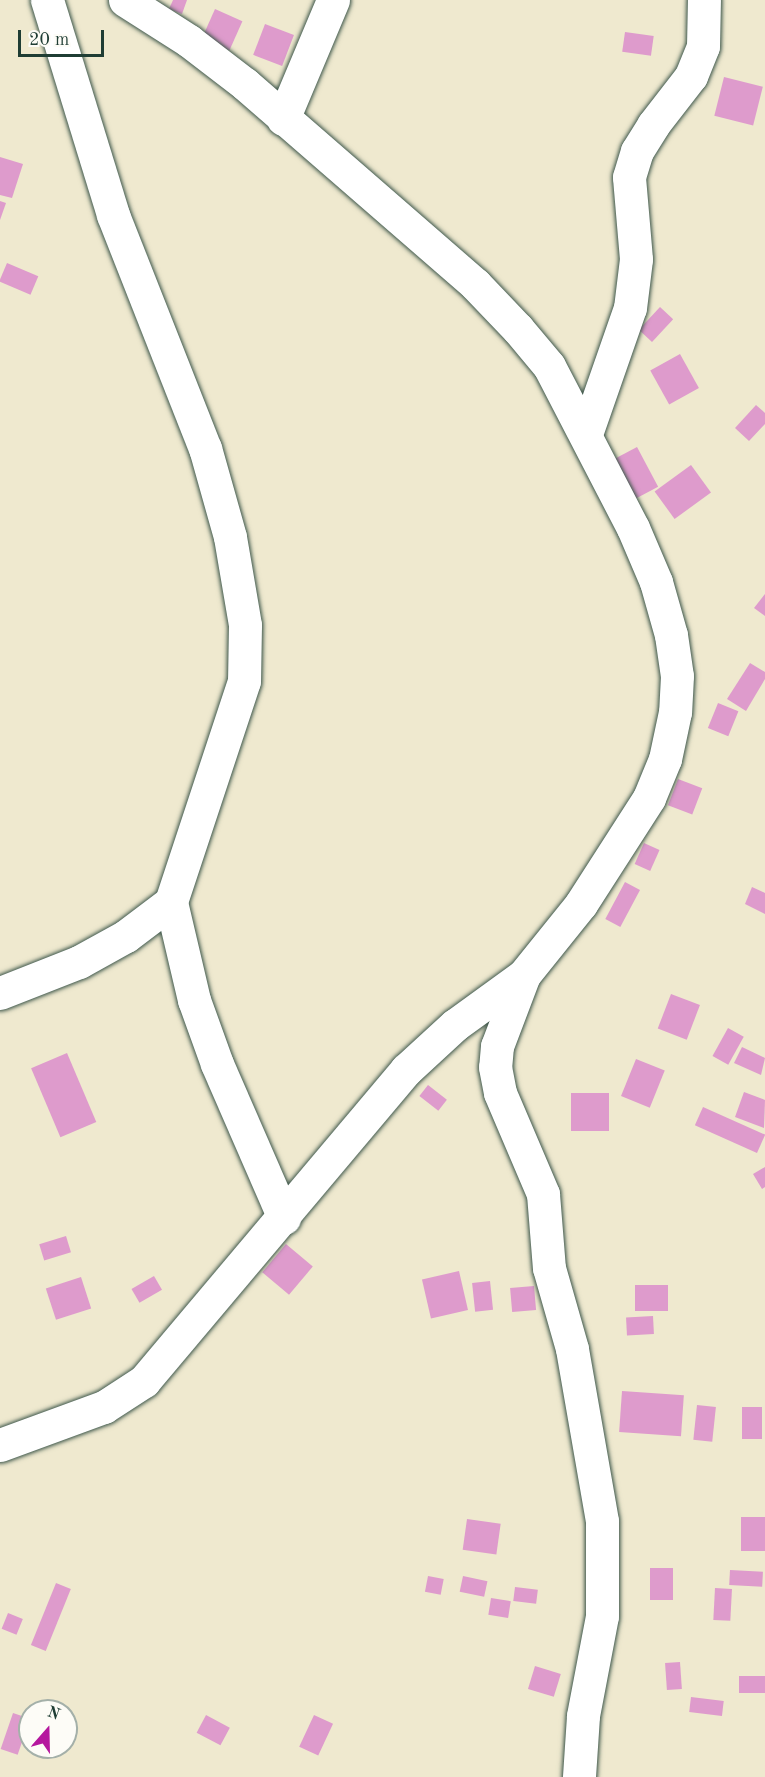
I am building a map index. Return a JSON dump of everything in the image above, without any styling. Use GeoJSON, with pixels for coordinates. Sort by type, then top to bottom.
{"type":"FeatureCollection","features":[{"type":"Feature","properties":{"kind":"street"},"geometry":{"type":"LineString","coordinates":[[47,0],[113,215],[221,497],[245,625],[244,681],[171,902],[194,1000],[217,1064],[284,1218]]}},
{"type":"Feature","properties":{"kind":"street"},"geometry":{"type":"LineString","coordinates":[[284,119],[333,0]]}},
{"type":"Feature","properties":{"kind":"street"},"geometry":{"type":"LineString","coordinates":[[586,434],[630,308],[636,259],[629,177],[637,152],[653,125],[691,76],[703,46],[704,0]]}},
{"type":"Feature","properties":{"kind":"street"},"geometry":{"type":"LineString","coordinates":[[0,1445],[104,1407],[144,1381],[284,1218],[406,1070],[455,1025],[524,975],[580,904],[649,798],[665,759],[675,711],[677,676],[671,634],[656,582],[586,434],[549,366],[475,284],[284,119],[189,41],[125,2]]}},
{"type":"Feature","properties":{"kind":"street"},"geometry":{"type":"LineString","coordinates":[[0,993],[80,962],[126,936],[171,902]]}},
{"type":"Feature","properties":{"kind":"street"},"geometry":{"type":"LineString","coordinates":[[524,975],[497,1046],[495,1066],[500,1093],[543,1194],[549,1268],[573,1349],[602,1521],[602,1616],[583,1716],[579,1777]]}},
{"type":"Feature","properties":{"kind":"building"},"geometry":{"type":"Polygon","coordinates":[[[173,0],[187,0],[182,14],[169,9],[173,0]]]}},
{"type":"Feature","properties":{"kind":"building"},"geometry":{"type":"Polygon","coordinates":[[[215,9],[242,21],[229,50],[202,38],[215,9]]]}},
{"type":"Feature","properties":{"kind":"building"},"geometry":{"type":"Polygon","coordinates":[[[265,24],[294,35],[282,66],[253,55],[265,24]]]}},
{"type":"Feature","properties":{"kind":"building"},"geometry":{"type":"Polygon","coordinates":[[[625,32],[654,36],[651,56],[622,52],[625,32]]]}},
{"type":"Feature","properties":{"kind":"building"},"geometry":{"type":"Polygon","coordinates":[[[724,77],[763,87],[753,125],[714,116],[724,77]]]}},
{"type":"Feature","properties":{"kind":"building"},"geometry":{"type":"Polygon","coordinates":[[[0,157],[23,164],[12,198],[0,195],[0,157]]]}},
{"type":"Feature","properties":{"kind":"building"},"geometry":{"type":"Polygon","coordinates":[[[0,201],[6,203],[0,220],[0,201]]]}},
{"type":"Feature","properties":{"kind":"building"},"geometry":{"type":"Polygon","coordinates":[[[7,263],[38,276],[30,295],[0,282],[7,263]]]}},
{"type":"Feature","properties":{"kind":"building"},"geometry":{"type":"Polygon","coordinates":[[[660,307],[673,319],[652,342],[639,330],[660,307]]]}},
{"type":"Feature","properties":{"kind":"building"},"geometry":{"type":"Polygon","coordinates":[[[680,354],[699,388],[669,405],[650,370],[680,354]]]}},
{"type":"Feature","properties":{"kind":"building"},"geometry":{"type":"Polygon","coordinates":[[[756,405],[765,413],[765,424],[749,441],[735,428],[756,405]]]}},
{"type":"Feature","properties":{"kind":"building"},"geometry":{"type":"Polygon","coordinates":[[[637,447],[658,487],[618,508],[596,469],[637,447]]]}},
{"type":"Feature","properties":{"kind":"building"},"geometry":{"type":"Polygon","coordinates":[[[691,465],[711,493],[675,519],[655,491],[691,465]]]}},
{"type":"Feature","properties":{"kind":"building"},"geometry":{"type":"Polygon","coordinates":[[[765,594],[765,616],[754,608],[765,594]]]}},
{"type":"Feature","properties":{"kind":"building"},"geometry":{"type":"Polygon","coordinates":[[[750,663],[765,672],[765,679],[746,711],[727,699],[750,663]]]}},
{"type":"Feature","properties":{"kind":"building"},"geometry":{"type":"Polygon","coordinates":[[[718,703],[738,711],[728,736],[708,728],[718,703]]]}},
{"type":"Feature","properties":{"kind":"building"},"geometry":{"type":"Polygon","coordinates":[[[678,779],[702,788],[692,814],[668,805],[678,779]]]}},
{"type":"Feature","properties":{"kind":"building"},"geometry":{"type":"Polygon","coordinates":[[[644,843],[660,850],[650,871],[635,864],[644,843]]]}},
{"type":"Feature","properties":{"kind":"building"},"geometry":{"type":"Polygon","coordinates":[[[625,882],[640,890],[620,927],[605,919],[625,882]]]}},
{"type":"Feature","properties":{"kind":"building"},"geometry":{"type":"Polygon","coordinates":[[[752,887],[765,893],[765,914],[745,904],[752,887]]]}},
{"type":"Feature","properties":{"kind":"building"},"geometry":{"type":"Polygon","coordinates":[[[671,994],[700,1005],[687,1040],[658,1029],[671,994]]]}},
{"type":"Feature","properties":{"kind":"building"},"geometry":{"type":"Polygon","coordinates":[[[728,1028],[744,1037],[728,1065],[712,1056],[728,1028]]]}},
{"type":"Feature","properties":{"kind":"building"},"geometry":{"type":"Polygon","coordinates":[[[742,1047],[765,1058],[761,1075],[734,1063],[742,1047]]]}},
{"type":"Feature","properties":{"kind":"building"},"geometry":{"type":"Polygon","coordinates":[[[67,1053],[96,1122],[60,1137],[31,1068],[67,1053]]]}},
{"type":"Feature","properties":{"kind":"building"},"geometry":{"type":"Polygon","coordinates":[[[636,1059],[665,1071],[650,1108],[621,1096],[636,1059]]]}},
{"type":"Feature","properties":{"kind":"building"},"geometry":{"type":"Polygon","coordinates":[[[428,1085],[447,1100],[438,1111],[419,1096],[428,1085]]]}},
{"type":"Feature","properties":{"kind":"building"},"geometry":{"type":"Polygon","coordinates":[[[744,1092],[765,1100],[764,1128],[735,1117],[744,1092]]]}},
{"type":"Feature","properties":{"kind":"building"},"geometry":{"type":"Polygon","coordinates":[[[571,1093],[609,1093],[609,1131],[571,1131],[571,1093]]]}},
{"type":"Feature","properties":{"kind":"building"},"geometry":{"type":"Polygon","coordinates":[[[703,1107],[765,1135],[757,1153],[695,1125],[703,1107]]]}},
{"type":"Feature","properties":{"kind":"building"},"geometry":{"type":"Polygon","coordinates":[[[765,1167],[765,1187],[762,1189],[753,1174],[765,1167]]]}},
{"type":"Feature","properties":{"kind":"building"},"geometry":{"type":"Polygon","coordinates":[[[66,1236],[71,1252],[44,1260],[39,1244],[66,1236]]]}},
{"type":"Feature","properties":{"kind":"building"},"geometry":{"type":"Polygon","coordinates":[[[286,1244],[313,1266],[289,1295],[262,1272],[286,1244]]]}},
{"type":"Feature","properties":{"kind":"building"},"geometry":{"type":"Polygon","coordinates":[[[459,1271],[468,1310],[431,1319],[422,1280],[459,1271]]]}},
{"type":"Feature","properties":{"kind":"building"},"geometry":{"type":"Polygon","coordinates":[[[154,1276],[162,1290],[139,1303],[131,1289],[154,1276]]]}},
{"type":"Feature","properties":{"kind":"building"},"geometry":{"type":"Polygon","coordinates":[[[81,1277],[91,1308],[56,1320],[46,1288],[81,1277]]]}},
{"type":"Feature","properties":{"kind":"building"},"geometry":{"type":"Polygon","coordinates":[[[490,1281],[493,1310],[475,1312],[472,1283],[490,1281]]]}},
{"type":"Feature","properties":{"kind":"building"},"geometry":{"type":"Polygon","coordinates":[[[635,1285],[668,1285],[668,1311],[635,1311],[635,1285]]]}},
{"type":"Feature","properties":{"kind":"building"},"geometry":{"type":"Polygon","coordinates":[[[534,1286],[536,1310],[512,1312],[510,1288],[534,1286]]]}},
{"type":"Feature","properties":{"kind":"building"},"geometry":{"type":"Polygon","coordinates":[[[653,1316],[654,1334],[627,1335],[626,1317],[653,1316]]]}},
{"type":"Feature","properties":{"kind":"building"},"geometry":{"type":"Polygon","coordinates":[[[622,1391],[684,1395],[681,1436],[619,1432],[622,1391]]]}},
{"type":"Feature","properties":{"kind":"building"},"geometry":{"type":"Polygon","coordinates":[[[697,1405],[716,1407],[712,1442],[693,1440],[697,1405]]]}},
{"type":"Feature","properties":{"kind":"building"},"geometry":{"type":"Polygon","coordinates":[[[742,1407],[762,1407],[762,1439],[742,1439],[742,1407]]]}},
{"type":"Feature","properties":{"kind":"building"},"geometry":{"type":"Polygon","coordinates":[[[741,1517],[765,1517],[765,1551],[741,1551],[741,1517]]]}},
{"type":"Feature","properties":{"kind":"building"},"geometry":{"type":"Polygon","coordinates":[[[467,1519],[501,1524],[496,1554],[463,1550],[467,1519]]]}},
{"type":"Feature","properties":{"kind":"building"},"geometry":{"type":"Polygon","coordinates":[[[650,1568],[673,1568],[673,1600],[650,1600],[650,1568]]]}},
{"type":"Feature","properties":{"kind":"building"},"geometry":{"type":"Polygon","coordinates":[[[730,1570],[763,1572],[762,1587],[729,1585],[730,1570]]]}},
{"type":"Feature","properties":{"kind":"building"},"geometry":{"type":"Polygon","coordinates":[[[428,1576],[444,1579],[441,1595],[425,1592],[428,1576]]]}},
{"type":"Feature","properties":{"kind":"building"},"geometry":{"type":"Polygon","coordinates":[[[463,1576],[487,1581],[484,1597],[460,1592],[463,1576]]]}},
{"type":"Feature","properties":{"kind":"building"},"geometry":{"type":"Polygon","coordinates":[[[56,1583],[71,1589],[46,1651],[31,1645],[56,1583]]]}},
{"type":"Feature","properties":{"kind":"building"},"geometry":{"type":"Polygon","coordinates":[[[515,1587],[538,1590],[536,1604],[513,1601],[515,1587]]]}},
{"type":"Feature","properties":{"kind":"building"},"geometry":{"type":"Polygon","coordinates":[[[715,1588],[732,1589],[730,1621],[713,1620],[715,1588]]]}},
{"type":"Feature","properties":{"kind":"building"},"geometry":{"type":"Polygon","coordinates":[[[491,1598],[511,1601],[508,1618],[488,1615],[491,1598]]]}},
{"type":"Feature","properties":{"kind":"building"},"geometry":{"type":"Polygon","coordinates":[[[8,1613],[23,1619],[16,1635],[2,1629],[8,1613]]]}},
{"type":"Feature","properties":{"kind":"building"},"geometry":{"type":"Polygon","coordinates":[[[680,1662],[682,1689],[667,1690],[665,1663],[680,1662]]]}},
{"type":"Feature","properties":{"kind":"building"},"geometry":{"type":"Polygon","coordinates":[[[535,1666],[561,1674],[554,1697],[528,1689],[535,1666]]]}},
{"type":"Feature","properties":{"kind":"building"},"geometry":{"type":"Polygon","coordinates":[[[739,1676],[765,1676],[765,1693],[739,1693],[739,1676]]]}},
{"type":"Feature","properties":{"kind":"building"},"geometry":{"type":"Polygon","coordinates":[[[691,1697],[724,1701],[722,1716],[689,1712],[691,1697]]]}},
{"type":"Feature","properties":{"kind":"building"},"geometry":{"type":"Polygon","coordinates":[[[13,1713],[18,1715],[18,1755],[1,1749],[13,1713]]]}},
{"type":"Feature","properties":{"kind":"building"},"geometry":{"type":"Polygon","coordinates":[[[206,1715],[230,1728],[220,1745],[197,1733],[206,1715]]]}},
{"type":"Feature","properties":{"kind":"building"},"geometry":{"type":"Polygon","coordinates":[[[314,1715],[333,1724],[318,1756],[299,1747],[314,1715]]]}}]}
